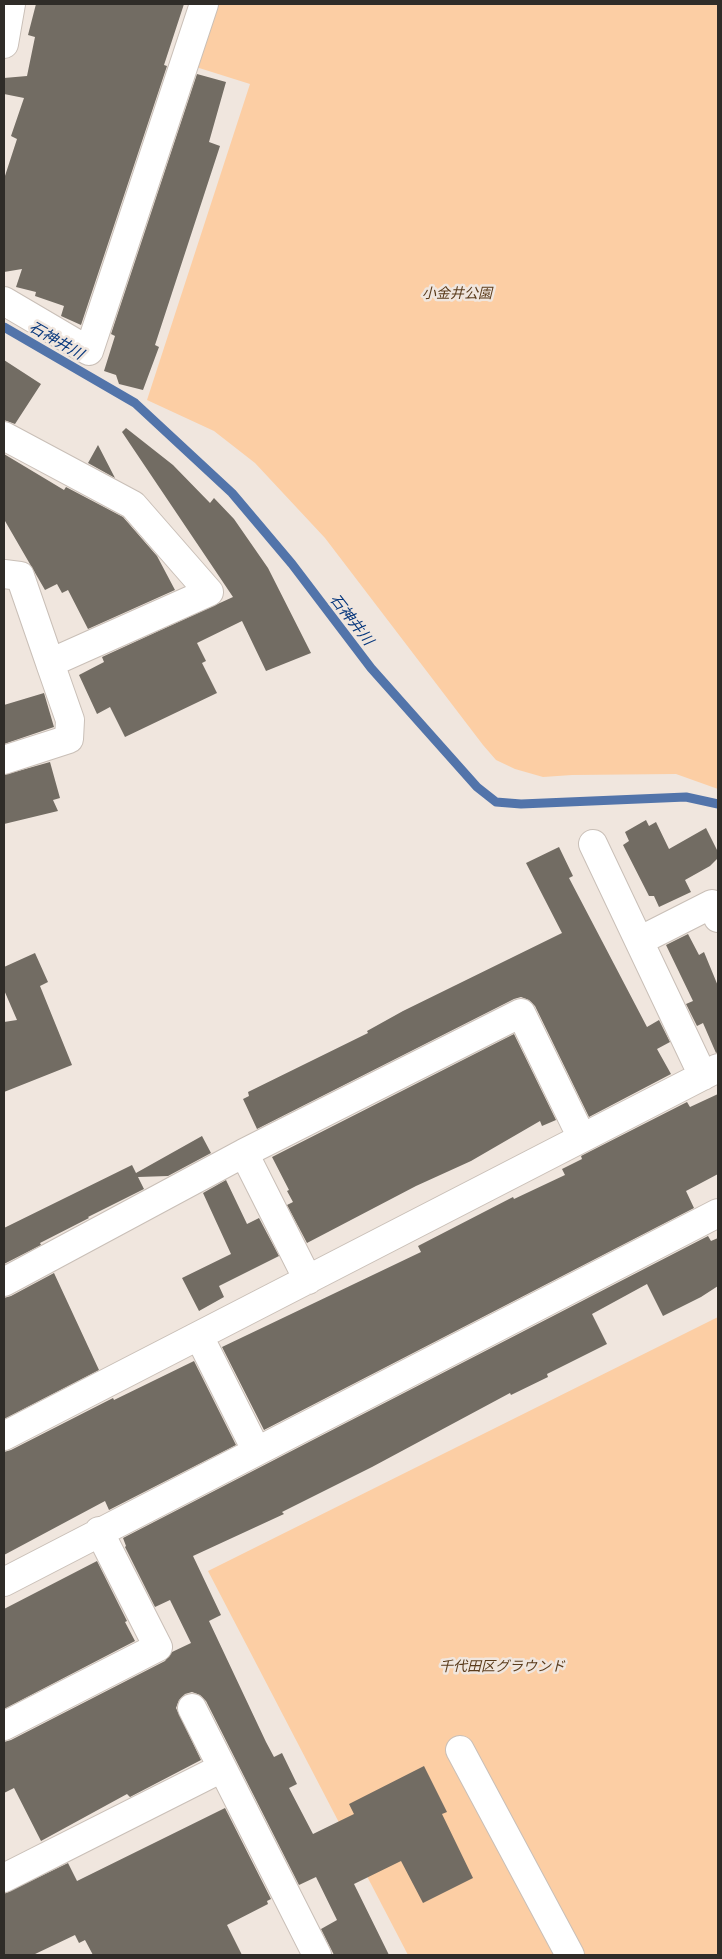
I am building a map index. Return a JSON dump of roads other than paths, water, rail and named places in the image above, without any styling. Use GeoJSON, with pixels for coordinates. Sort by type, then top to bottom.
{"type":"FeatureCollection","features":[{"type":"Feature","properties":{"kind":"street"},"geometry":{"type":"LineString","coordinates":[[4,301],[89,351],[204,4]]}},
{"type":"Feature","properties":{"kind":"street"},"geometry":{"type":"LineString","coordinates":[[4,436],[133,505],[209,592],[50,663]]}},
{"type":"Feature","properties":{"kind":"street"},"geometry":{"type":"LineString","coordinates":[[4,574],[20,576],[70,720],[69,739],[4,760]]}},
{"type":"Feature","properties":{"kind":"street"},"geometry":{"type":"LineString","coordinates":[[4,1436],[710,1072],[639,941],[593,844]]}},
{"type":"Feature","properties":{"kind":"street"},"geometry":{"type":"LineString","coordinates":[[639,941],[712,904],[718,918]]}},
{"type":"Feature","properties":{"kind":"street"},"geometry":{"type":"LineString","coordinates":[[4,1282],[244,1153],[521,1014],[582,1138]]}},
{"type":"Feature","properties":{"kind":"street"},"geometry":{"type":"LineString","coordinates":[[244,1153],[308,1280]]}},
{"type":"Feature","properties":{"kind":"street"},"geometry":{"type":"LineString","coordinates":[[4,1582],[99,1531],[718,1213]]}},
{"type":"Feature","properties":{"kind":"street"},"geometry":{"type":"LineString","coordinates":[[199,1336],[256,1450]]}},
{"type":"Feature","properties":{"kind":"street"},"geometry":{"type":"LineString","coordinates":[[4,1726],[158,1647],[99,1531]]}},
{"type":"Feature","properties":{"kind":"street"},"geometry":{"type":"LineString","coordinates":[[192,1708],[317,1955]]}},
{"type":"Feature","properties":{"kind":"street"},"geometry":{"type":"LineString","coordinates":[[460,1750],[570,1955]]}},
{"type":"Feature","properties":{"kind":"street"},"geometry":{"type":"LineString","coordinates":[[4,1878],[222,1768]]}},
{"type":"Feature","properties":{"kind":"waterway","name":"石神井川"},"geometry":{"type":"LineString","coordinates":[[4,327],[135,403],[232,493],[292,564],[371,668],[477,787],[496,802],[521,804],[686,797],[718,804]]}},
{"type":"Feature","properties":{"kind":"park label","name":"小金井公園"},"geometry":{"type":"Point","coordinates":[457,294]}},
{"type":"Feature","properties":{"kind":"park label","name":"千代田区グラウンド"},"geometry":{"type":"Point","coordinates":[502,1667]}}]}
